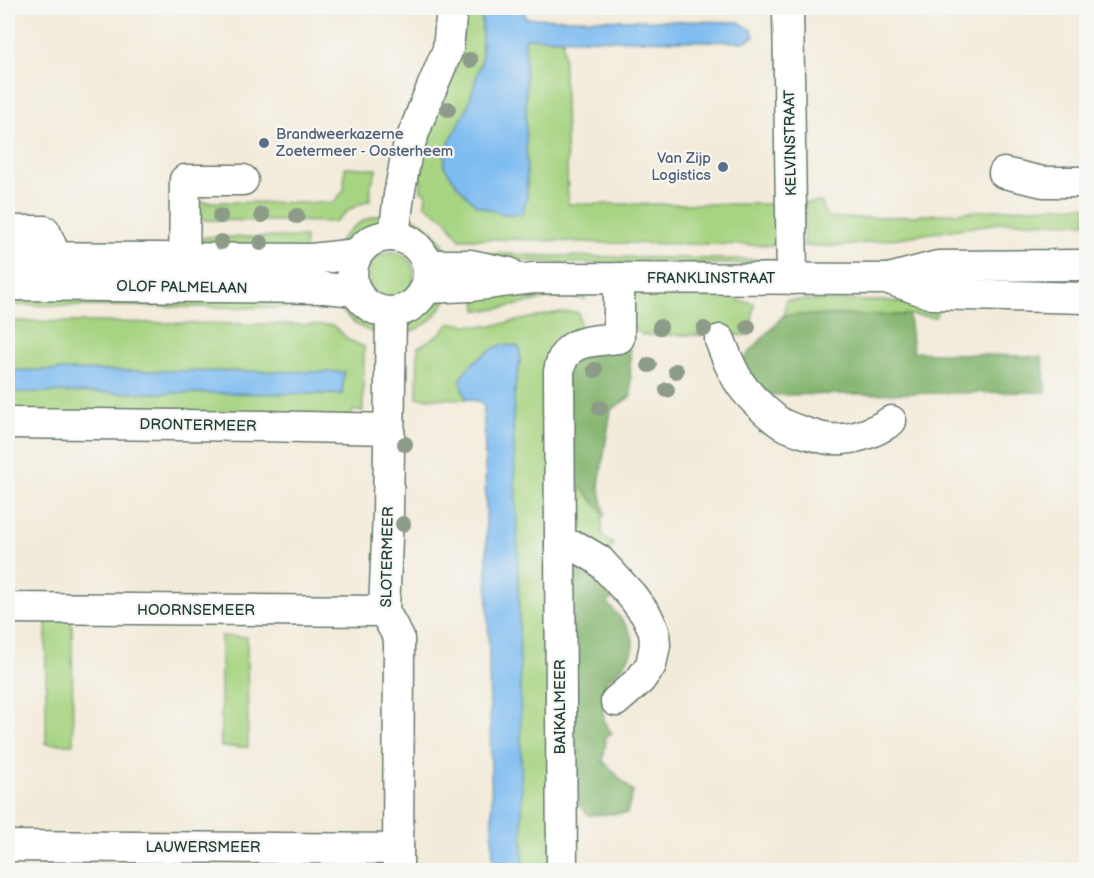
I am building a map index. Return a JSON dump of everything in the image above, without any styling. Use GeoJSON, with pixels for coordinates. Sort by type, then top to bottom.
{"type":"FeatureCollection","features":[{"type":"Feature","properties":{"kind":"street"},"geometry":{"type":"LineString","coordinates":[[394,236],[407,151],[448,49],[452,8]]}},
{"type":"Feature","properties":{"kind":"street","name":"KELVINSTRAAT"},"geometry":{"type":"LineString","coordinates":[[788,8],[792,279]]}},
{"type":"Feature","properties":{"kind":"street"},"geometry":{"type":"LineString","coordinates":[[1004,173],[1043,182],[1086,182]]}},
{"type":"Feature","properties":{"kind":"street"},"geometry":{"type":"LineString","coordinates":[[185,272],[185,180],[243,180]]}},
{"type":"Feature","properties":{"kind":"street"},"geometry":{"type":"LineString","coordinates":[[8,231],[45,231],[56,257]]}},
{"type":"Feature","properties":{"kind":"street"},"geometry":{"type":"LineString","coordinates":[[394,236],[415,245],[423,254],[427,277],[421,298],[412,306],[402,311],[380,312],[362,300],[356,291],[352,279],[353,266],[357,254],[367,244],[380,237],[394,236]]}},
{"type":"Feature","properties":{"kind":"street","name":"OLOF PALMELAAN"},"geometry":{"type":"LineString","coordinates":[[8,285],[185,272],[357,254]]}},
{"type":"Feature","properties":{"kind":"street","name":"OLOF PALMELAAN"},"geometry":{"type":"LineString","coordinates":[[8,256],[56,257],[356,291]]}},
{"type":"Feature","properties":{"kind":"street","name":"FRANKLINSTRAAT"},"geometry":{"type":"LineString","coordinates":[[427,277],[470,265],[533,278],[792,279],[889,279],[938,266],[1086,265]]}},
{"type":"Feature","properties":{"kind":"street","name":"BAIKALMEER"},"geometry":{"type":"LineString","coordinates":[[562,870],[559,372],[561,361],[567,351],[576,344],[619,338],[619,278]]}},
{"type":"Feature","properties":{"kind":"street","name":"FRANKLINSTRAAT"},"geometry":{"type":"LineString","coordinates":[[889,279],[932,294],[1086,298]]}},
{"type":"Feature","properties":{"kind":"street","name":"SLOTERMEER"},"geometry":{"type":"LineString","coordinates":[[391,313],[384,611],[399,638],[398,860]]}},
{"type":"Feature","properties":{"kind":"street"},"geometry":{"type":"LineString","coordinates":[[720,340],[742,387],[781,423],[830,439],[862,435],[882,428],[891,421]]}},
{"type":"Feature","properties":{"kind":"street","name":"DRONTERMEER"},"geometry":{"type":"LineString","coordinates":[[8,423],[389,429]]}},
{"type":"Feature","properties":{"kind":"street"},"geometry":{"type":"LineString","coordinates":[[560,543],[579,548],[599,560],[632,596],[647,616],[654,631],[655,645],[651,665],[640,680],[616,701]]}},
{"type":"Feature","properties":{"kind":"street","name":"HOORNSEMEER"},"geometry":{"type":"LineString","coordinates":[[8,608],[384,611]]}},
{"type":"Feature","properties":{"kind":"street","name":"LAUWERSMEER"},"geometry":{"type":"LineString","coordinates":[[8,846],[398,860]]}},
{"type":"Feature","properties":{"kind":"green space"},"geometry":{"type":"Polygon","coordinates":[[[482,8],[482,59],[468,106],[446,149],[444,166],[458,186],[527,198],[525,37],[563,39],[568,204],[776,204],[777,245],[460,239],[445,219],[425,205],[426,192],[421,191],[418,171],[421,142],[446,95],[456,68],[465,22],[482,8]]]}},
{"type":"Feature","properties":{"kind":"green space"},"geometry":{"type":"Polygon","coordinates":[[[345,167],[377,169],[371,185],[370,200],[350,209],[335,222],[198,220],[198,202],[333,203],[344,190],[345,167]]]}},
{"type":"Feature","properties":{"kind":"green space"},"geometry":{"type":"Polygon","coordinates":[[[822,202],[824,212],[830,218],[890,217],[1086,206],[1086,223],[1006,222],[844,246],[804,246],[804,203],[822,202]]]}},
{"type":"Feature","properties":{"kind":"green space"},"geometry":{"type":"Polygon","coordinates":[[[385,214],[379,227],[357,244],[336,246],[357,224],[385,214]]]}},
{"type":"Feature","properties":{"kind":"green space"},"geometry":{"type":"Polygon","coordinates":[[[409,216],[434,232],[449,256],[434,253],[420,240],[409,216]]]}},
{"type":"Feature","properties":{"kind":"green space"},"geometry":{"type":"Polygon","coordinates":[[[206,237],[305,237],[305,252],[199,244],[200,240],[206,237]]]}},
{"type":"Feature","properties":{"kind":"green space"},"geometry":{"type":"Polygon","coordinates":[[[391,252],[407,259],[414,275],[407,291],[391,298],[375,291],[368,275],[375,259],[391,252]]]}},
{"type":"Feature","properties":{"kind":"green space"},"geometry":{"type":"Polygon","coordinates":[[[476,253],[776,260],[769,264],[575,263],[476,259],[476,253]]]}},
{"type":"Feature","properties":{"kind":"green space"},"geometry":{"type":"Polygon","coordinates":[[[585,290],[585,299],[552,298],[496,309],[477,310],[476,294],[585,290]]]}},
{"type":"Feature","properties":{"kind":"green space"},"geometry":{"type":"Polygon","coordinates":[[[8,291],[305,294],[304,308],[8,305],[8,291]]]}},
{"type":"Feature","properties":{"kind":"green space"},"geometry":{"type":"Polygon","coordinates":[[[642,291],[691,291],[737,296],[738,301],[754,303],[751,335],[643,335],[634,328],[630,320],[633,298],[642,291]]]}},
{"type":"Feature","properties":{"kind":"green space"},"geometry":{"type":"Polygon","coordinates":[[[431,300],[446,300],[428,322],[416,330],[402,334],[410,317],[431,300]]]}},
{"type":"Feature","properties":{"kind":"green space"},"geometry":{"type":"Polygon","coordinates":[[[786,300],[893,301],[938,310],[935,317],[784,315],[786,300]]]}},
{"type":"Feature","properties":{"kind":"green space"},"geometry":{"type":"Polygon","coordinates":[[[337,304],[356,305],[373,318],[380,331],[378,334],[355,323],[337,304]]]}},
{"type":"Feature","properties":{"kind":"green space"},"geometry":{"type":"Polygon","coordinates":[[[555,313],[579,313],[580,328],[555,870],[523,870],[513,420],[515,385],[520,363],[461,384],[467,399],[417,398],[418,347],[437,336],[451,323],[491,326],[555,313]]]}},
{"type":"Feature","properties":{"kind":"green space"},"geometry":{"type":"Polygon","coordinates":[[[784,315],[909,315],[913,352],[1042,357],[1046,392],[762,395],[741,366],[747,355],[784,315]]]}},
{"type":"Feature","properties":{"kind":"green space"},"geometry":{"type":"Polygon","coordinates":[[[8,321],[333,325],[349,340],[364,347],[363,411],[352,411],[351,419],[8,415],[8,392],[342,394],[344,372],[8,370],[8,321]]]}},
{"type":"Feature","properties":{"kind":"green space"},"geometry":{"type":"Polygon","coordinates":[[[598,349],[630,349],[631,396],[611,410],[599,485],[605,515],[584,490],[564,477],[564,369],[598,349]]]}},
{"type":"Feature","properties":{"kind":"green space"},"geometry":{"type":"Polygon","coordinates":[[[564,477],[584,490],[605,515],[602,517],[602,534],[614,545],[603,557],[576,530],[575,496],[564,496],[564,477]]]}},
{"type":"Feature","properties":{"kind":"green space"},"geometry":{"type":"Polygon","coordinates":[[[583,563],[618,593],[607,603],[626,626],[633,641],[633,648],[626,661],[605,682],[615,694],[610,703],[603,708],[604,722],[612,733],[604,738],[606,741],[603,761],[633,792],[627,813],[589,815],[567,793],[574,565],[583,563]]]}},
{"type":"Feature","properties":{"kind":"green space"},"geometry":{"type":"Polygon","coordinates":[[[72,618],[73,744],[46,744],[46,619],[72,618]]]}},
{"type":"Feature","properties":{"kind":"green space"},"geometry":{"type":"Polygon","coordinates":[[[221,636],[247,637],[248,747],[221,747],[221,636]]]}},
{"type":"Feature","properties":{"kind":"water"},"geometry":{"type":"Polygon","coordinates":[[[482,8],[525,8],[525,18],[739,22],[752,30],[754,37],[744,42],[525,38],[527,198],[522,214],[503,214],[476,205],[458,186],[444,166],[446,149],[468,106],[482,59],[482,8]]]}},
{"type":"Feature","properties":{"kind":"water"},"geometry":{"type":"Polygon","coordinates":[[[501,345],[517,346],[520,349],[513,420],[518,556],[523,870],[493,870],[484,410],[483,404],[467,399],[461,383],[463,375],[471,365],[501,345]]]}},
{"type":"Feature","properties":{"kind":"water"},"geometry":{"type":"Polygon","coordinates":[[[8,370],[344,372],[342,394],[8,392],[8,370]]]}},
{"type":"Feature","properties":{"kind":"place","name":"Brandweerkazerne Zoetermeer - Oosterheem"},"geometry":{"type":"Point","coordinates":[264,143]}},
{"type":"Feature","properties":{"kind":"place","name":"Van Zijp Logistics"},"geometry":{"type":"Point","coordinates":[723,167]}}]}
